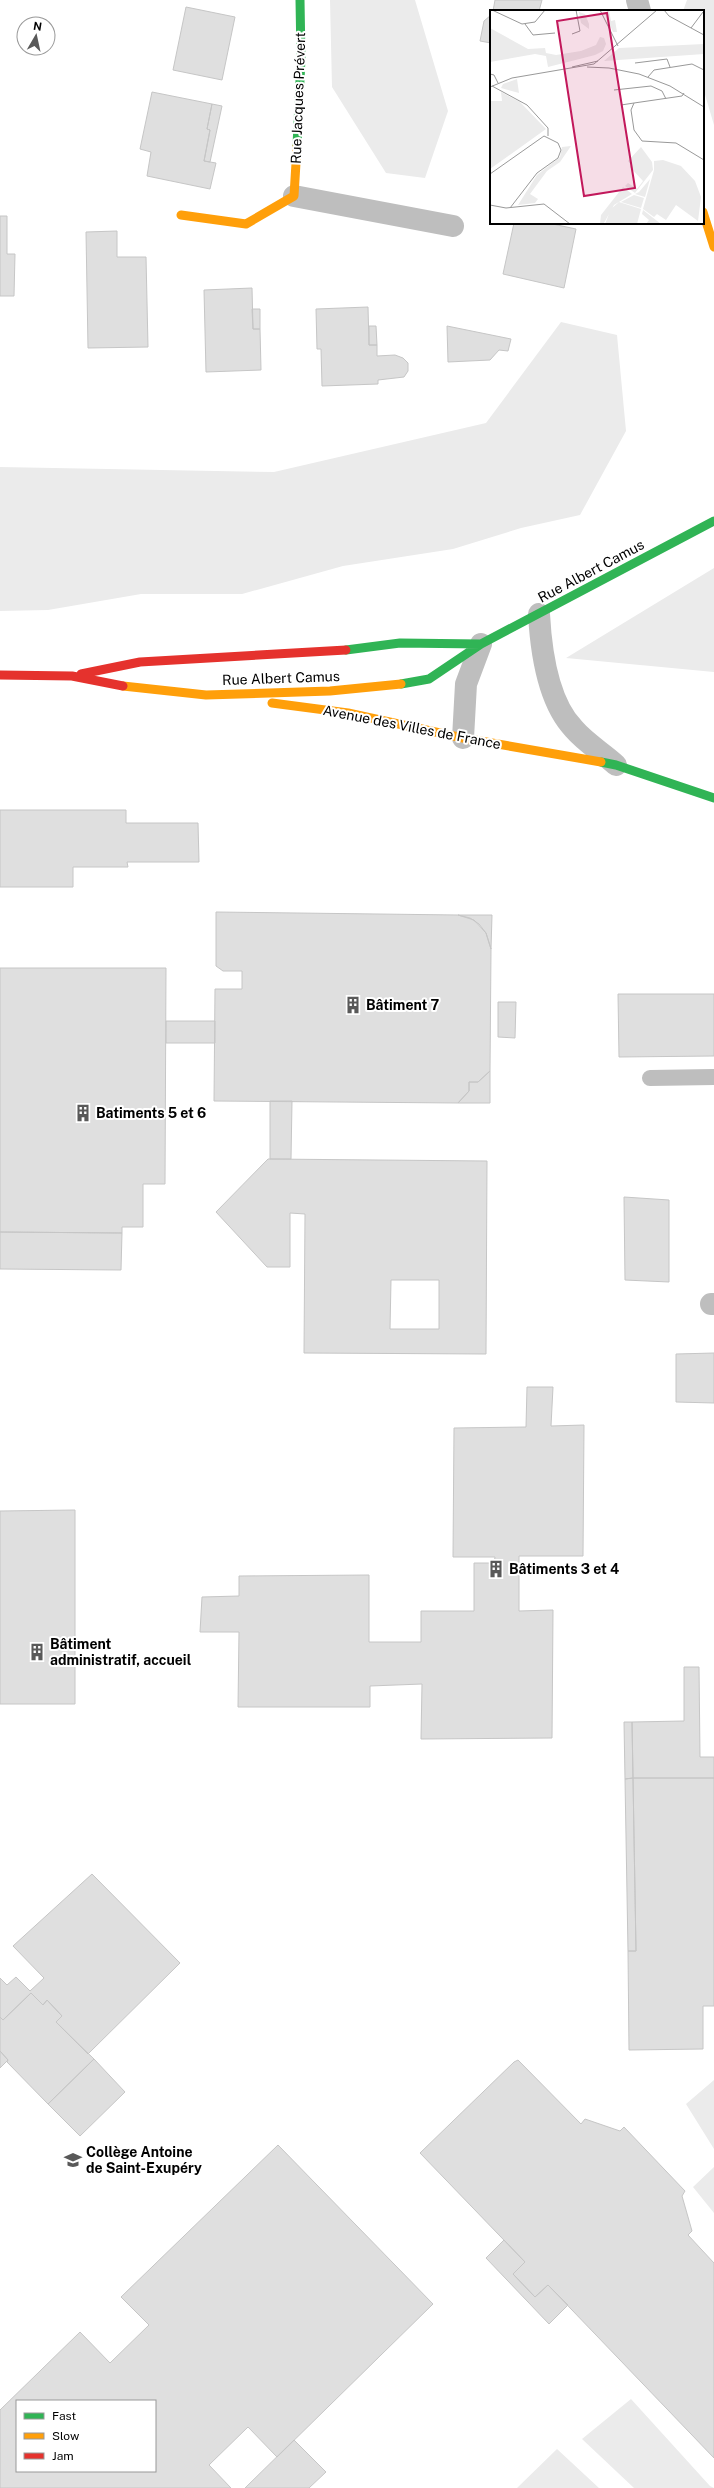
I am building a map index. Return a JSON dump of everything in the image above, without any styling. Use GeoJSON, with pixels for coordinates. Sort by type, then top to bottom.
{"type":"FeatureCollection","features":[{"type":"Feature","properties":{"kind":"street","name":"Rue Jacques Prévert"},"geometry":{"type":"LineString","coordinates":[[294,196],[301,58],[300,0]]}},
{"type":"Feature","properties":{"kind":"street"},"geometry":{"type":"LineString","coordinates":[[637,0],[640,10]]}},
{"type":"Feature","properties":{"kind":"street"},"geometry":{"type":"LineString","coordinates":[[181,215],[246,224],[294,196],[453,226]]}},
{"type":"Feature","properties":{"kind":"street"},"geometry":{"type":"LineString","coordinates":[[704,215],[714,247]]}},
{"type":"Feature","properties":{"kind":"street","name":"Rue Albert Camus"},"geometry":{"type":"LineString","coordinates":[[0,675],[72,676],[139,689],[206,695],[330,691],[389,686],[429,679],[480,644],[714,521]]}},
{"type":"Feature","properties":{"kind":"street","name":"Avenue des Villes de France"},"geometry":{"type":"LineString","coordinates":[[539,614],[541,648],[559,708],[574,729],[616,765]]}},
{"type":"Feature","properties":{"kind":"street","name":"Rue Albert Camus"},"geometry":{"type":"LineString","coordinates":[[72,676],[140,662],[319,653],[400,643],[480,644]]}},
{"type":"Feature","properties":{"kind":"street"},"geometry":{"type":"LineString","coordinates":[[462,738],[466,684],[480,644]]}},
{"type":"Feature","properties":{"kind":"street","name":"Avenue des Villes de France"},"geometry":{"type":"LineString","coordinates":[[206,695],[348,713],[462,738],[616,765],[714,798]]}},
{"type":"Feature","properties":{"kind":"lane"},"geometry":{"type":"LineString","coordinates":[[650,1078],[714,1077]]}},
{"type":"Feature","properties":{"kind":"shaded area"},"geometry":{"type":"Polygon","coordinates":[[[330,0],[415,0],[448,111],[425,178],[386,173],[332,87],[330,0]]]}},
{"type":"Feature","properties":{"kind":"shaded area"},"geometry":{"type":"Polygon","coordinates":[[[687,0],[714,0],[714,125],[704,91],[704,10],[683,10],[687,0]]]}},
{"type":"Feature","properties":{"kind":"shaded area"},"geometry":{"type":"Polygon","coordinates":[[[561,322],[617,335],[626,431],[580,515],[521,528],[453,549],[343,566],[242,594],[141,594],[48,610],[0,611],[0,467],[274,472],[486,423],[561,322]]]}},
{"type":"Feature","properties":{"kind":"shaded area"},"geometry":{"type":"Polygon","coordinates":[[[714,568],[714,672],[566,658],[714,568]]]}},
{"type":"Feature","properties":{"kind":"shaded area"},"geometry":{"type":"Polygon","coordinates":[[[714,2080],[714,2149],[686,2104],[714,2080]]]}},
{"type":"Feature","properties":{"kind":"shaded area"},"geometry":{"type":"Polygon","coordinates":[[[714,2167],[714,2213],[693,2187],[714,2167]]]}},
{"type":"Feature","properties":{"kind":"shaded area"},"geometry":{"type":"Polygon","coordinates":[[[631,2399],[710,2486],[714,2488],[634,2488],[582,2439],[631,2399]]]}},
{"type":"Feature","properties":{"kind":"shaded area"},"geometry":{"type":"Polygon","coordinates":[[[557,2449],[599,2488],[517,2488],[557,2449]]]}},
{"type":"Feature","properties":{"kind":"building"},"geometry":{"type":"Polygon","coordinates":[[[495,0],[542,0],[539,10],[493,10],[495,0]]]}},
{"type":"Feature","properties":{"kind":"building"},"geometry":{"type":"Polygon","coordinates":[[[186,7],[235,17],[222,80],[173,70],[186,7]]]}},
{"type":"Feature","properties":{"kind":"building"},"geometry":{"type":"Polygon","coordinates":[[[490,16],[490,43],[480,41],[484,21],[490,16]]]}},
{"type":"Feature","properties":{"kind":"building"},"geometry":{"type":"Polygon","coordinates":[[[152,92],[212,104],[207,129],[210,130],[204,161],[216,163],[210,189],[147,176],[151,152],[140,149],[152,92]]]}},
{"type":"Feature","properties":{"kind":"building"},"geometry":{"type":"Polygon","coordinates":[[[212,104],[222,106],[210,162],[204,161],[210,130],[207,129],[212,104]]]}},
{"type":"Feature","properties":{"kind":"building"},"geometry":{"type":"Polygon","coordinates":[[[0,216],[7,216],[7,254],[15,254],[14,296],[0,296],[0,216]]]}},
{"type":"Feature","properties":{"kind":"building"},"geometry":{"type":"Polygon","coordinates":[[[514,224],[553,224],[576,229],[564,288],[503,274],[514,224]]]}},
{"type":"Feature","properties":{"kind":"building"},"geometry":{"type":"Polygon","coordinates":[[[117,231],[117,257],[146,257],[148,347],[88,348],[86,232],[117,231]]]}},
{"type":"Feature","properties":{"kind":"building"},"geometry":{"type":"Polygon","coordinates":[[[252,288],[253,329],[260,329],[261,370],[206,372],[204,290],[252,288]]]}},
{"type":"Feature","properties":{"kind":"building"},"geometry":{"type":"Polygon","coordinates":[[[368,307],[369,345],[377,345],[377,356],[395,355],[403,358],[408,363],[408,371],[404,377],[378,380],[378,384],[322,386],[321,349],[317,349],[316,309],[368,307]]]}},
{"type":"Feature","properties":{"kind":"building"},"geometry":{"type":"Polygon","coordinates":[[[252,309],[260,309],[260,329],[253,329],[252,309]]]}},
{"type":"Feature","properties":{"kind":"building"},"geometry":{"type":"Polygon","coordinates":[[[369,326],[376,326],[377,345],[369,345],[369,326]]]}},
{"type":"Feature","properties":{"kind":"building"},"geometry":{"type":"Polygon","coordinates":[[[447,326],[511,339],[508,351],[499,350],[490,360],[448,362],[447,326]]]}},
{"type":"Feature","properties":{"kind":"building"},"geometry":{"type":"Polygon","coordinates":[[[0,810],[126,810],[126,823],[198,823],[199,862],[127,862],[128,867],[73,867],[73,887],[0,887],[0,810]]]}},
{"type":"Feature","properties":{"kind":"building","name":"Bâtiment 7"},"geometry":{"type":"Polygon","coordinates":[[[216,912],[458,915],[474,920],[486,933],[491,949],[490,1071],[478,1082],[469,1082],[469,1091],[458,1103],[214,1101],[215,989],[242,989],[242,971],[223,971],[216,966],[216,912]]]}},
{"type":"Feature","properties":{"kind":"building"},"geometry":{"type":"Polygon","coordinates":[[[458,915],[492,915],[491,949],[486,933],[479,924],[470,918],[458,915]]]}},
{"type":"Feature","properties":{"kind":"building","name":"Batiments 5 et 6"},"geometry":{"type":"Polygon","coordinates":[[[0,968],[166,968],[165,1184],[143,1184],[143,1227],[122,1227],[122,1233],[0,1232],[0,968]]]}},
{"type":"Feature","properties":{"kind":"building"},"geometry":{"type":"Polygon","coordinates":[[[618,994],[714,994],[714,1056],[619,1057],[618,994]]]}},
{"type":"Feature","properties":{"kind":"building"},"geometry":{"type":"Polygon","coordinates":[[[498,1002],[516,1002],[515,1038],[498,1037],[498,1002]]]}},
{"type":"Feature","properties":{"kind":"building"},"geometry":{"type":"Polygon","coordinates":[[[166,1021],[215,1021],[215,1043],[166,1043],[166,1021]]]}},
{"type":"Feature","properties":{"kind":"building"},"geometry":{"type":"Polygon","coordinates":[[[490,1071],[490,1103],[458,1103],[469,1091],[469,1082],[478,1082],[490,1071]]]}},
{"type":"Feature","properties":{"kind":"building"},"geometry":{"type":"Polygon","coordinates":[[[270,1101],[292,1101],[291,1159],[270,1159],[270,1101]]]}},
{"type":"Feature","properties":{"kind":"building"},"geometry":{"type":"Polygon","coordinates":[[[268,1159],[487,1161],[486,1354],[304,1353],[305,1214],[290,1213],[290,1267],[267,1267],[216,1212],[268,1159]],[[391,1280],[390,1329],[439,1329],[439,1280],[391,1280]]]}},
{"type":"Feature","properties":{"kind":"building"},"geometry":{"type":"Polygon","coordinates":[[[624,1197],[669,1200],[669,1282],[625,1280],[624,1197]]]}},
{"type":"Feature","properties":{"kind":"building"},"geometry":{"type":"Polygon","coordinates":[[[0,1232],[122,1233],[121,1270],[0,1269],[0,1232]]]}},
{"type":"Feature","properties":{"kind":"building"},"geometry":{"type":"Polygon","coordinates":[[[714,1353],[714,1403],[676,1402],[676,1354],[714,1353]]]}},
{"type":"Feature","properties":{"kind":"building","name":"Bâtiments 3 et 4"},"geometry":{"type":"Polygon","coordinates":[[[527,1387],[553,1387],[551,1426],[584,1425],[583,1556],[519,1556],[519,1611],[553,1610],[552,1738],[421,1739],[422,1684],[370,1686],[370,1707],[238,1707],[239,1632],[200,1632],[202,1597],[239,1596],[239,1576],[369,1575],[369,1642],[421,1642],[421,1611],[474,1611],[474,1563],[494,1563],[495,1557],[453,1557],[454,1428],[526,1427],[527,1387]]]}},
{"type":"Feature","properties":{"kind":"building","name":"Bâtiment administratif, accueil"},"geometry":{"type":"Polygon","coordinates":[[[75,1510],[75,1704],[0,1704],[0,1511],[75,1510]]]}},
{"type":"Feature","properties":{"kind":"building"},"geometry":{"type":"Polygon","coordinates":[[[684,1667],[699,1667],[700,1757],[714,1757],[714,1778],[633,1778],[632,1722],[684,1721],[684,1667]]]}},
{"type":"Feature","properties":{"kind":"building"},"geometry":{"type":"Polygon","coordinates":[[[624,1722],[632,1722],[633,1778],[625,1779],[624,1722]]]}},
{"type":"Feature","properties":{"kind":"building"},"geometry":{"type":"Polygon","coordinates":[[[633,1778],[714,1778],[714,2006],[703,2006],[703,2049],[629,2050],[628,1951],[636,1951],[633,1778]]]}},
{"type":"Feature","properties":{"kind":"building"},"geometry":{"type":"Polygon","coordinates":[[[633,1778],[636,1951],[628,1951],[625,1779],[633,1778]]]}},
{"type":"Feature","properties":{"kind":"building"},"geometry":{"type":"Polygon","coordinates":[[[92,1874],[180,1963],[88,2054],[56,2022],[62,2016],[47,2000],[43,2005],[31,1993],[3,2020],[0,2017],[0,1978],[7,1985],[16,1977],[30,1991],[44,1978],[13,1946],[92,1874]]]}},
{"type":"Feature","properties":{"kind":"building"},"geometry":{"type":"Polygon","coordinates":[[[31,1993],[43,2005],[47,2000],[62,2016],[56,2022],[94,2059],[48,2104],[7,2062],[8,2060],[0,2051],[0,2017],[3,2020],[31,1993]]]}},
{"type":"Feature","properties":{"kind":"building"},"geometry":{"type":"Polygon","coordinates":[[[0,2051],[8,2060],[0,2068],[0,2051]]]}},
{"type":"Feature","properties":{"kind":"building"},"geometry":{"type":"Polygon","coordinates":[[[94,2059],[125,2092],[80,2136],[48,2104],[94,2059]]]}},
{"type":"Feature","properties":{"kind":"building"},"geometry":{"type":"Polygon","coordinates":[[[518,2060],[581,2124],[585,2119],[620,2131],[624,2127],[685,2191],[682,2196],[692,2231],[688,2235],[714,2263],[714,2458],[548,2285],[535,2297],[513,2274],[525,2262],[420,2153],[514,2062],[518,2060]]]}},
{"type":"Feature","properties":{"kind":"building"},"geometry":{"type":"Polygon","coordinates":[[[278,2145],[433,2304],[277,2457],[248,2427],[209,2465],[231,2488],[0,2488],[0,2410],[80,2332],[110,2363],[149,2325],[121,2297],[278,2145]]]}},
{"type":"Feature","properties":{"kind":"building"},"geometry":{"type":"Polygon","coordinates":[[[504,2240],[525,2262],[513,2274],[535,2297],[548,2285],[568,2305],[549,2324],[486,2258],[504,2240]]]}},
{"type":"Feature","properties":{"kind":"building"},"geometry":{"type":"Polygon","coordinates":[[[294,2440],[326,2472],[309,2488],[245,2488],[294,2440]]]}},
{"type":"Feature","properties":{"kind":"traffic: fast"},"geometry":{"type":"LineString","coordinates":[[297,146],[301,58],[300,0]]}},
{"type":"Feature","properties":{"kind":"traffic: fast"},"geometry":{"type":"LineString","coordinates":[[401,684],[429,679],[481,644],[714,521]]}},
{"type":"Feature","properties":{"kind":"traffic: fast"},"geometry":{"type":"LineString","coordinates":[[346,650],[400,643],[481,644]]}},
{"type":"Feature","properties":{"kind":"traffic: fast"},"geometry":{"type":"LineString","coordinates":[[601,762],[616,765],[714,798]]}},
{"type":"Feature","properties":{"kind":"traffic: slow"},"geometry":{"type":"LineString","coordinates":[[181,215],[246,224],[294,196],[297,146]]}},
{"type":"Feature","properties":{"kind":"traffic: slow"},"geometry":{"type":"LineString","coordinates":[[704,215],[714,247]]}},
{"type":"Feature","properties":{"kind":"traffic: slow"},"geometry":{"type":"LineString","coordinates":[[123,686],[206,695],[330,691],[401,684]]}},
{"type":"Feature","properties":{"kind":"traffic: slow"},"geometry":{"type":"LineString","coordinates":[[272,703],[348,713],[463,738],[601,762]]}},
{"type":"Feature","properties":{"kind":"traffic: jam"},"geometry":{"type":"LineString","coordinates":[[81,674],[140,662],[346,650]]}},
{"type":"Feature","properties":{"kind":"traffic: jam"},"geometry":{"type":"LineString","coordinates":[[0,675],[72,676],[123,686]]}},
{"type":"Feature","properties":{"kind":"place","name":"Bâtiment 7"},"geometry":{"type":"Point","coordinates":[353,1005]}},
{"type":"Feature","properties":{"kind":"place","name":"Batiments 5 et 6"},"geometry":{"type":"Point","coordinates":[83,1113]}},
{"type":"Feature","properties":{"kind":"place","name":"Bâtiments 3 et 4"},"geometry":{"type":"Point","coordinates":[496,1569]}},
{"type":"Feature","properties":{"kind":"place","name":"Bâtiment administratif, accueil"},"geometry":{"type":"Point","coordinates":[37,1652]}},
{"type":"Feature","properties":{"kind":"place","name":"Collège Antoine de Saint-Exupéry"},"geometry":{"type":"Point","coordinates":[73,2160]}}]}
